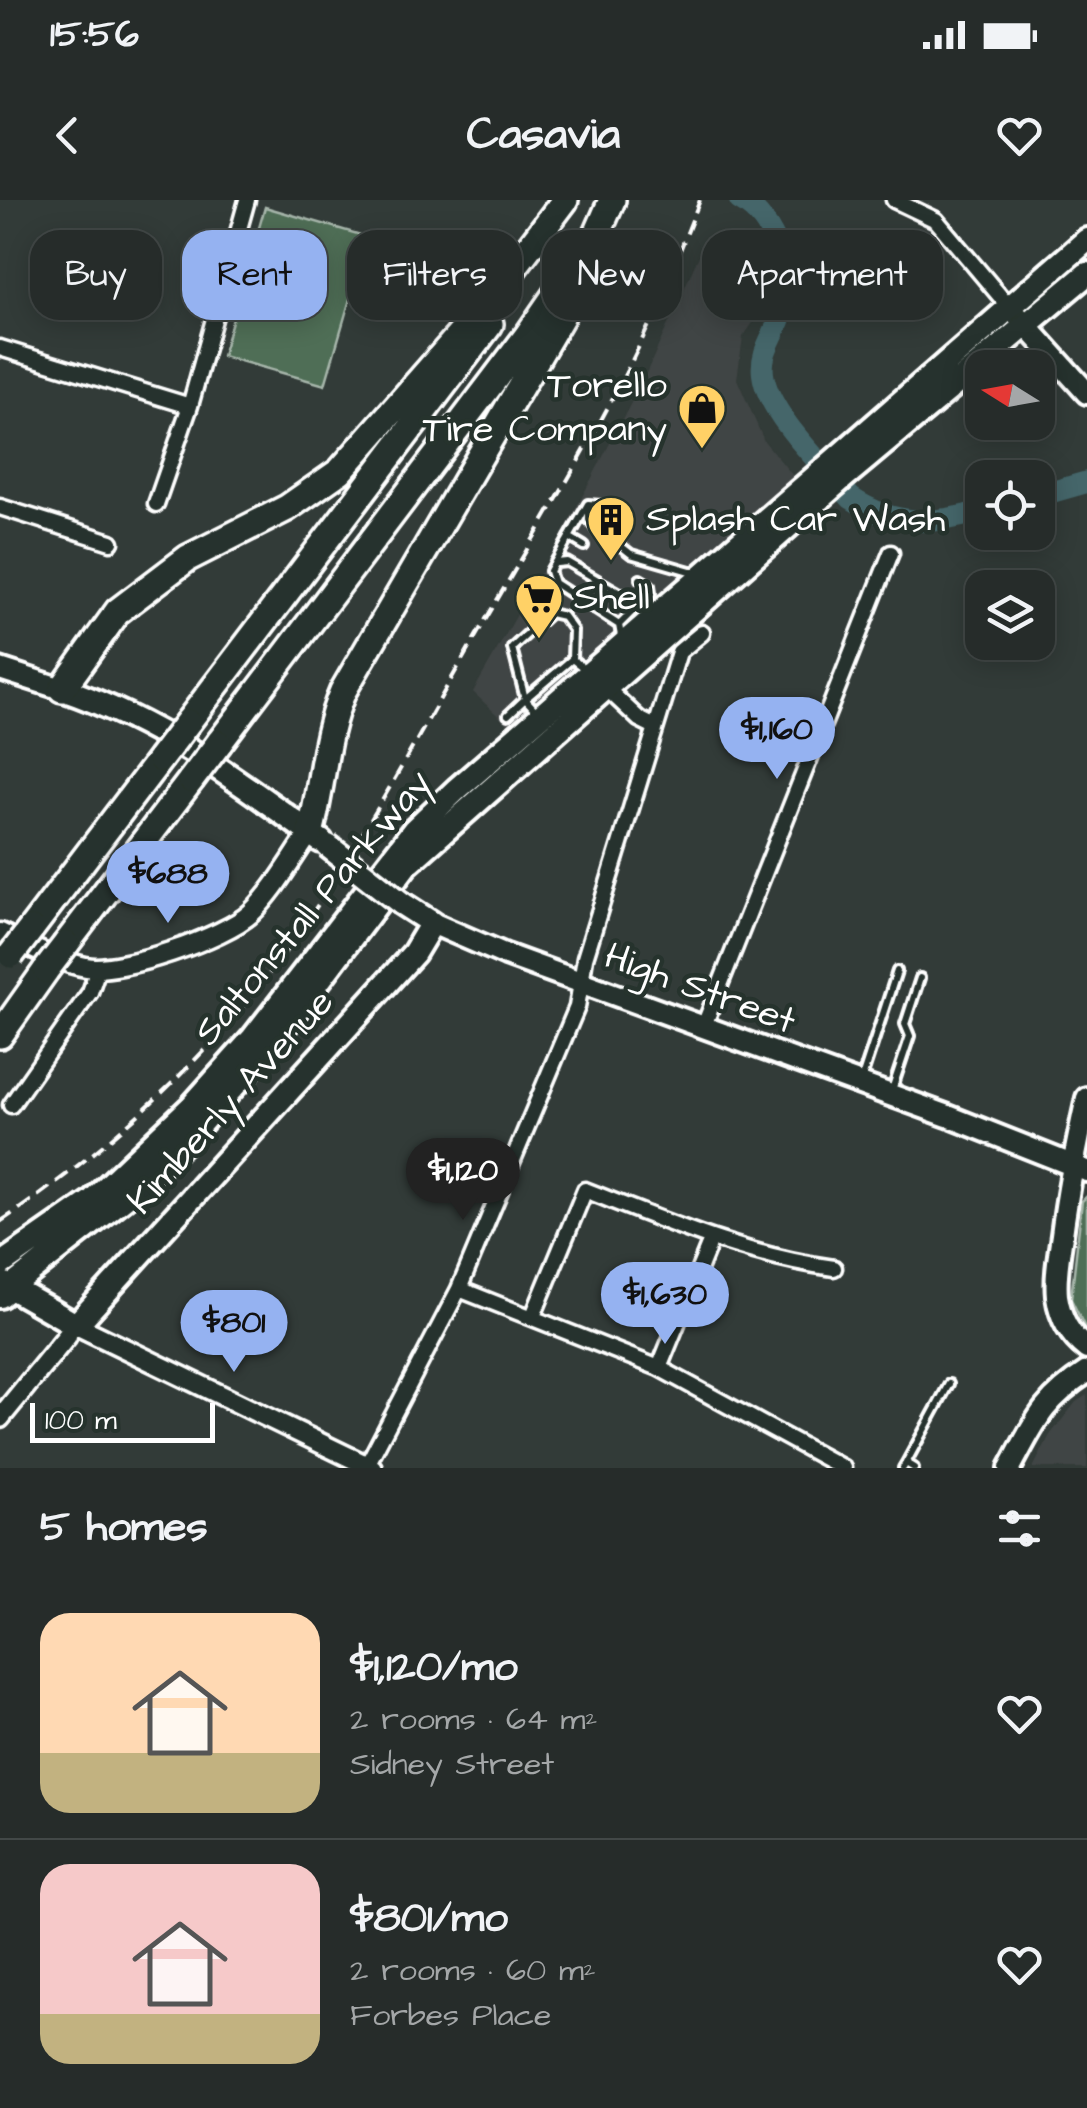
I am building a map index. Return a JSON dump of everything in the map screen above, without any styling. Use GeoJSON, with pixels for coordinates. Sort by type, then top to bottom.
{"type":"FeatureCollection","features":[{"type":"Feature","properties":{"kind":"highway"},"geometry":{"type":"LineString","coordinates":[[62,689],[118,611],[188,558],[287,508],[340,471],[484,308],[567,200]]}},
{"type":"Feature","properties":{"kind":"highway"},"geometry":{"type":"LineString","coordinates":[[4,953],[31,929],[502,308],[567,200]]}},
{"type":"Feature","properties":{"kind":"highway"},"geometry":{"type":"LineString","coordinates":[[0,1035],[527,336],[612,200]]}},
{"type":"Feature","properties":{"kind":"highway"},"geometry":{"type":"LineString","coordinates":[[319,840],[319,798],[328,736],[343,692],[561,317],[612,200]]}},
{"type":"Feature","properties":{"kind":"main road","name":"Saltonstall Parkway"},"geometry":{"type":"LineString","coordinates":[[0,1265],[92,1201],[163,1136],[253,1038],[414,830],[533,708],[589,673],[833,475],[1087,240]]}},
{"type":"Feature","properties":{"kind":"main road","name":"Saltonstall Parkway"},"geometry":{"type":"LineString","coordinates":[[3,1289],[133,1191],[182,1144],[269,1047],[406,865],[621,635],[1028,326],[1087,274]]}},
{"type":"Feature","properties":{"kind":"main road"},"geometry":{"type":"LineString","coordinates":[[1010,308],[1087,393]]}},
{"type":"Feature","properties":{"kind":"main road"},"geometry":{"type":"LineString","coordinates":[[0,669],[62,689]]}},
{"type":"Feature","properties":{"kind":"main road","name":"High Street"},"geometry":{"type":"LineString","coordinates":[[62,689],[156,728],[248,788],[432,923],[474,943],[1080,1168]]}},
{"type":"Feature","properties":{"kind":"main road","name":"Kimberly Avenue"},"geometry":{"type":"LineString","coordinates":[[71,1331],[414,952],[432,923]]}},
{"type":"Feature","properties":{"kind":"main road"},"geometry":{"type":"LineString","coordinates":[[1087,1098],[1080,1168],[1057,1273],[1057,1298],[1069,1331],[1087,1348]]}},
{"type":"Feature","properties":{"kind":"main road"},"geometry":{"type":"LineString","coordinates":[[3,1289],[71,1331]]}},
{"type":"Feature","properties":{"kind":"main road"},"geometry":{"type":"LineString","coordinates":[[1010,1468],[1051,1398],[1087,1372]]}},
{"type":"Feature","properties":{"kind":"street"},"geometry":{"type":"LineString","coordinates":[[156,504],[190,406],[246,200]]}},
{"type":"Feature","properties":{"kind":"street"},"geometry":{"type":"LineString","coordinates":[[894,200],[936,220],[1010,308]]}},
{"type":"Feature","properties":{"kind":"street"},"geometry":{"type":"LineString","coordinates":[[0,348],[190,406]]}},
{"type":"Feature","properties":{"kind":"street"},"geometry":{"type":"LineString","coordinates":[[0,507],[111,542]]}},
{"type":"Feature","properties":{"kind":"street"},"geometry":{"type":"LineString","coordinates":[[703,1028],[892,552]]}},
{"type":"Feature","properties":{"kind":"street"},"geometry":{"type":"LineString","coordinates":[[71,1331],[370,1467],[459,1289],[577,1008],[584,958],[678,652],[702,633]]}},
{"type":"Feature","properties":{"kind":"street"},"geometry":{"type":"LineString","coordinates":[[589,673],[639,719],[654,727]]}},
{"type":"Feature","properties":{"kind":"street"},"geometry":{"type":"LineString","coordinates":[[4,953],[98,969],[132,964],[235,926],[319,840]]}},
{"type":"Feature","properties":{"kind":"street"},"geometry":{"type":"LineString","coordinates":[[11,1104],[90,992],[98,969]]}},
{"type":"Feature","properties":{"kind":"street"},"geometry":{"type":"LineString","coordinates":[[533,1316],[585,1190],[711,1240],[790,1262],[834,1268]]}},
{"type":"Feature","properties":{"kind":"street"},"geometry":{"type":"LineString","coordinates":[[659,1368],[711,1240]]}},
{"type":"Feature","properties":{"kind":"street"},"geometry":{"type":"LineString","coordinates":[[459,1289],[659,1368],[843,1468]]}},
{"type":"Feature","properties":{"kind":"street","name":"Kimberly Avenue"},"geometry":{"type":"LineString","coordinates":[[0,1418],[71,1331]]}},
{"type":"Feature","properties":{"kind":"lane"},"geometry":{"type":"LineString","coordinates":[[588,504],[589,520],[602,536],[612,538],[631,554],[703,574]]}},
{"type":"Feature","properties":{"kind":"lane"},"geometry":{"type":"LineString","coordinates":[[588,504],[601,504],[612,520],[612,538]]}},
{"type":"Feature","properties":{"kind":"lane"},"geometry":{"type":"LineString","coordinates":[[588,504],[550,571],[554,584],[621,635],[639,604],[651,593],[650,585],[640,579]]}},
{"type":"Feature","properties":{"kind":"lane"},"geometry":{"type":"LineString","coordinates":[[570,537],[584,546]]}},
{"type":"Feature","properties":{"kind":"lane"},"geometry":{"type":"LineString","coordinates":[[555,563],[567,562],[639,604]]}},
{"type":"Feature","properties":{"kind":"lane"},"geometry":{"type":"LineString","coordinates":[[508,715],[533,708],[512,648],[550,613],[563,616],[573,630],[589,673]]}},
{"type":"Feature","properties":{"kind":"lane"},"geometry":{"type":"LineString","coordinates":[[860,1084],[897,971]]}},
{"type":"Feature","properties":{"kind":"lane"},"geometry":{"type":"LineString","coordinates":[[890,1096],[910,1036],[905,1024],[920,978]]}},
{"type":"Feature","properties":{"kind":"lane"},"geometry":{"type":"LineString","coordinates":[[908,1466],[949,1384]]}},
{"type":"Feature","properties":{"kind":"shaded area"},"geometry":{"type":"Polygon","coordinates":[[[702,249],[702,320],[755,320],[743,337],[737,379],[764,441],[798,482],[512,729],[473,692],[559,541],[670,320],[682,320],[682,293],[702,249]]]}},
{"type":"Feature","properties":{"kind":"shaded area"},"geometry":{"type":"Polygon","coordinates":[[[1087,1395],[1087,1468],[1033,1468],[1050,1435],[1076,1402],[1087,1395]]]}},
{"type":"Feature","properties":{"kind":"green space"},"geometry":{"type":"Polygon","coordinates":[[[265,207],[347,231],[347,309],[325,385],[222,356],[232,320],[327,320],[327,230],[258,230],[265,207]]]}},
{"type":"Feature","properties":{"kind":"green space"},"geometry":{"type":"Polygon","coordinates":[[[1087,1196],[1087,1332],[1071,1299],[1082,1201],[1087,1196]]]}},
{"type":"Feature","properties":{"kind":"waterway"},"geometry":{"type":"LineString","coordinates":[[740,200],[753,209],[772,235],[783,267],[784,300],[766,350],[763,374],[767,390],[786,423],[851,498],[867,507],[915,521],[965,515]]}},
{"type":"Feature","properties":{"kind":"waterway"},"geometry":{"type":"LineString","coordinates":[[1055,491],[1087,482]]}},
{"type":"Feature","properties":{"kind":"railway"},"geometry":{"type":"LineString","coordinates":[[0,1222],[91,1155],[176,1079],[228,1024],[297,935],[359,840],[591,439],[655,312],[700,200]]}},
{"type":"Feature","properties":{"kind":"place","name":"Torello Tire Company"},"geometry":{"type":"Point","coordinates":[702,450]}},
{"type":"Feature","properties":{"kind":"place","name":"Splash Car Wash"},"geometry":{"type":"Point","coordinates":[611,562]}},
{"type":"Feature","properties":{"kind":"place","name":"Shell"},"geometry":{"type":"Point","coordinates":[539,640]}}]}
